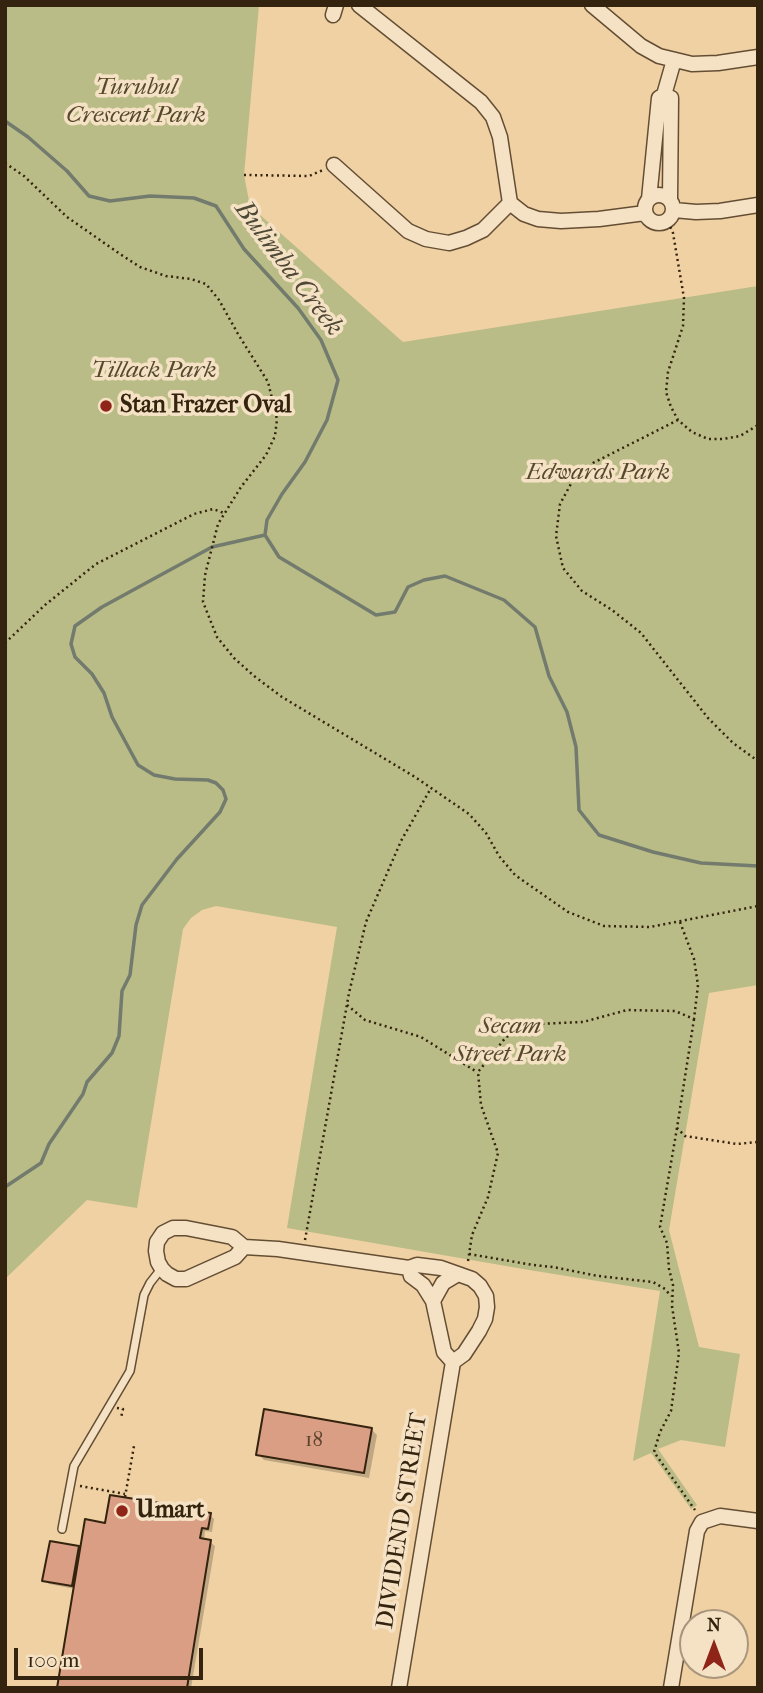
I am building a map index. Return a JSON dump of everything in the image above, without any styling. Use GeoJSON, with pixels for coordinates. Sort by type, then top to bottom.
{"type":"FeatureCollection","features":[{"type":"Feature","properties":{"kind":"street"},"geometry":{"type":"LineString","coordinates":[[359,5],[487,109],[500,136],[510,203],[524,214],[550,220],[599,219],[647,206],[653,196],[662,195],[671,210]]}},
{"type":"Feature","properties":{"kind":"street"},"geometry":{"type":"LineString","coordinates":[[592,5],[642,46],[659,56],[692,64],[758,57]]}},
{"type":"Feature","properties":{"kind":"street"},"geometry":{"type":"LineString","coordinates":[[664,95],[671,98],[671,210],[664,223],[654,223],[647,217],[647,206],[659,98],[664,95],[674,60]]}},
{"type":"Feature","properties":{"kind":"street"},"geometry":{"type":"LineString","coordinates":[[334,164],[408,231],[426,239],[449,243],[467,238],[483,230],[510,203]]}},
{"type":"Feature","properties":{"kind":"street"},"geometry":{"type":"LineString","coordinates":[[671,210],[720,211],[758,205]]}},
{"type":"Feature","properties":{"kind":"street"},"geometry":{"type":"LineString","coordinates":[[244,1247],[236,1257],[186,1279],[167,1275],[158,1262],[156,1251],[157,1242],[163,1233],[173,1228],[186,1228],[232,1237],[244,1247],[278,1249],[409,1268],[417,1265],[441,1268],[472,1279],[486,1296],[485,1319],[464,1354],[453,1362],[444,1352],[433,1301],[423,1285],[411,1276],[409,1268]]}},
{"type":"Feature","properties":{"kind":"street"},"geometry":{"type":"LineString","coordinates":[[433,1301],[443,1283],[458,1274]]}},
{"type":"Feature","properties":{"kind":"street","name":"DIVIDEND STREET"},"geometry":{"type":"LineString","coordinates":[[399,1688],[453,1362]]}},
{"type":"Feature","properties":{"kind":"street"},"geometry":{"type":"LineString","coordinates":[[671,1688],[696,1531],[702,1522],[720,1516],[758,1521]]}},
{"type":"Feature","properties":{"kind":"lane"},"geometry":{"type":"LineString","coordinates":[[62,1529],[74,1466],[130,1371],[144,1295],[162,1269]]}},
{"type":"Feature","properties":{"kind":"path"},"geometry":{"type":"LineString","coordinates":[[5,163],[24,176],[67,217],[140,267],[166,276],[206,284],[219,300],[268,382],[277,419],[275,436],[266,455],[241,487],[218,524],[203,586],[203,602],[217,637],[234,658],[282,697],[415,777],[469,814],[486,833],[514,875],[568,912],[604,926],[650,927],[758,906]]}},
{"type":"Feature","properties":{"kind":"path"},"geometry":{"type":"LineString","coordinates":[[244,175],[309,176],[334,164]]}},
{"type":"Feature","properties":{"kind":"path"},"geometry":{"type":"LineString","coordinates":[[671,210],[684,299],[683,326],[668,372],[666,392],[670,407],[678,420],[692,432],[708,439],[740,436],[758,425]]}},
{"type":"Feature","properties":{"kind":"path"},"geometry":{"type":"LineString","coordinates":[[678,420],[593,463],[573,480],[560,504],[557,526],[556,536],[563,568],[582,591],[641,633],[708,718],[733,743],[758,761]]}},
{"type":"Feature","properties":{"kind":"path"},"geometry":{"type":"LineString","coordinates":[[5,643],[45,605],[96,564],[194,514],[213,509],[224,513]]}},
{"type":"Feature","properties":{"kind":"path"},"geometry":{"type":"LineString","coordinates":[[303,1253],[347,1005],[366,922],[401,841],[431,788]]}},
{"type":"Feature","properties":{"kind":"path"},"geometry":{"type":"LineString","coordinates":[[680,922],[694,960],[698,985],[660,1227],[667,1243],[669,1269],[674,1285],[675,1329],[679,1353],[671,1411],[660,1432],[654,1452],[702,1522]]}},
{"type":"Feature","properties":{"kind":"path"},"geometry":{"type":"LineString","coordinates":[[347,1005],[365,1020],[421,1037],[478,1072]]}},
{"type":"Feature","properties":{"kind":"path"},"geometry":{"type":"LineString","coordinates":[[468,1261],[472,1235],[488,1197],[498,1153],[481,1105],[478,1072],[506,1037],[537,1024],[583,1022],[626,1010],[675,1011],[694,1019]]}},
{"type":"Feature","properties":{"kind":"path"},"geometry":{"type":"LineString","coordinates":[[677,1128],[685,1136],[737,1144],[758,1143]]}},
{"type":"Feature","properties":{"kind":"path"},"geometry":{"type":"LineString","coordinates":[[469,1254],[616,1279],[653,1282],[673,1298]]}},
{"type":"Feature","properties":{"kind":"path"},"geometry":{"type":"LineString","coordinates":[[70,1485],[125,1496],[134,1446]]}},
{"type":"Feature","properties":{"kind":"green space"},"geometry":{"type":"Polygon","coordinates":[[[5,5],[259,5],[244,175],[250,206],[403,342],[758,286],[758,985],[709,993],[669,1230],[699,1347],[740,1354],[725,1447],[681,1440],[658,1449],[697,1505],[691,1509],[651,1453],[633,1461],[660,1291],[287,1228],[337,927],[216,906],[202,910],[191,918],[183,929],[137,1208],[87,1200],[5,1279],[5,5]]]}},
{"type":"Feature","properties":{"kind":"building"},"geometry":{"type":"Polygon","coordinates":[[[264,1409],[372,1428],[364,1473],[256,1455],[264,1409]]]}},
{"type":"Feature","properties":{"kind":"building"},"geometry":{"type":"Polygon","coordinates":[[[110,1495],[211,1513],[208,1529],[202,1528],[200,1538],[211,1540],[187,1688],[57,1688],[85,1519],[105,1523],[110,1495]]]}},
{"type":"Feature","properties":{"kind":"building"},"geometry":{"type":"Polygon","coordinates":[[[50,1541],[79,1546],[72,1586],[42,1581],[50,1541]]]}},
{"type":"Feature","properties":{"kind":"waterway","name":"Bulimba Creek"},"geometry":{"type":"LineString","coordinates":[[5,121],[67,171],[89,196],[110,201],[150,196],[194,198],[216,206],[244,249],[298,308],[321,340],[338,380],[327,420],[305,462],[267,520],[265,535],[279,557],[376,615],[395,612],[408,587],[424,580],[445,576],[504,600],[535,627],[549,676],[567,712],[576,747],[579,810],[599,835],[701,863],[758,866]]}},
{"type":"Feature","properties":{"kind":"waterway"},"geometry":{"type":"LineString","coordinates":[[5,1187],[41,1163],[49,1144],[83,1094],[87,1082],[112,1053],[119,1036],[122,991],[130,975],[136,925],[142,905],[177,859],[220,812],[226,799],[223,790],[216,783],[154,775],[138,765],[112,717],[104,693],[92,674],[75,657],[71,644],[75,626],[102,607],[212,547],[265,535]]}},
{"type":"Feature","properties":{"kind":"place","name":"Stan Frazer Oval"},"geometry":{"type":"Point","coordinates":[106,406]}},
{"type":"Feature","properties":{"kind":"place","name":"Umart"},"geometry":{"type":"Point","coordinates":[122,1511]}},
{"type":"Feature","properties":{"kind":"park label","name":"Turubul Crescent Park"},"geometry":{"type":"Point","coordinates":[136,102]}},
{"type":"Feature","properties":{"kind":"park label","name":"Tillack Park"},"geometry":{"type":"Point","coordinates":[154,371]}},
{"type":"Feature","properties":{"kind":"park label","name":"Edwards Park"},"geometry":{"type":"Point","coordinates":[598,473]}},
{"type":"Feature","properties":{"kind":"park label","name":"Secam Street Park"},"geometry":{"type":"Point","coordinates":[510,1041]}}]}
